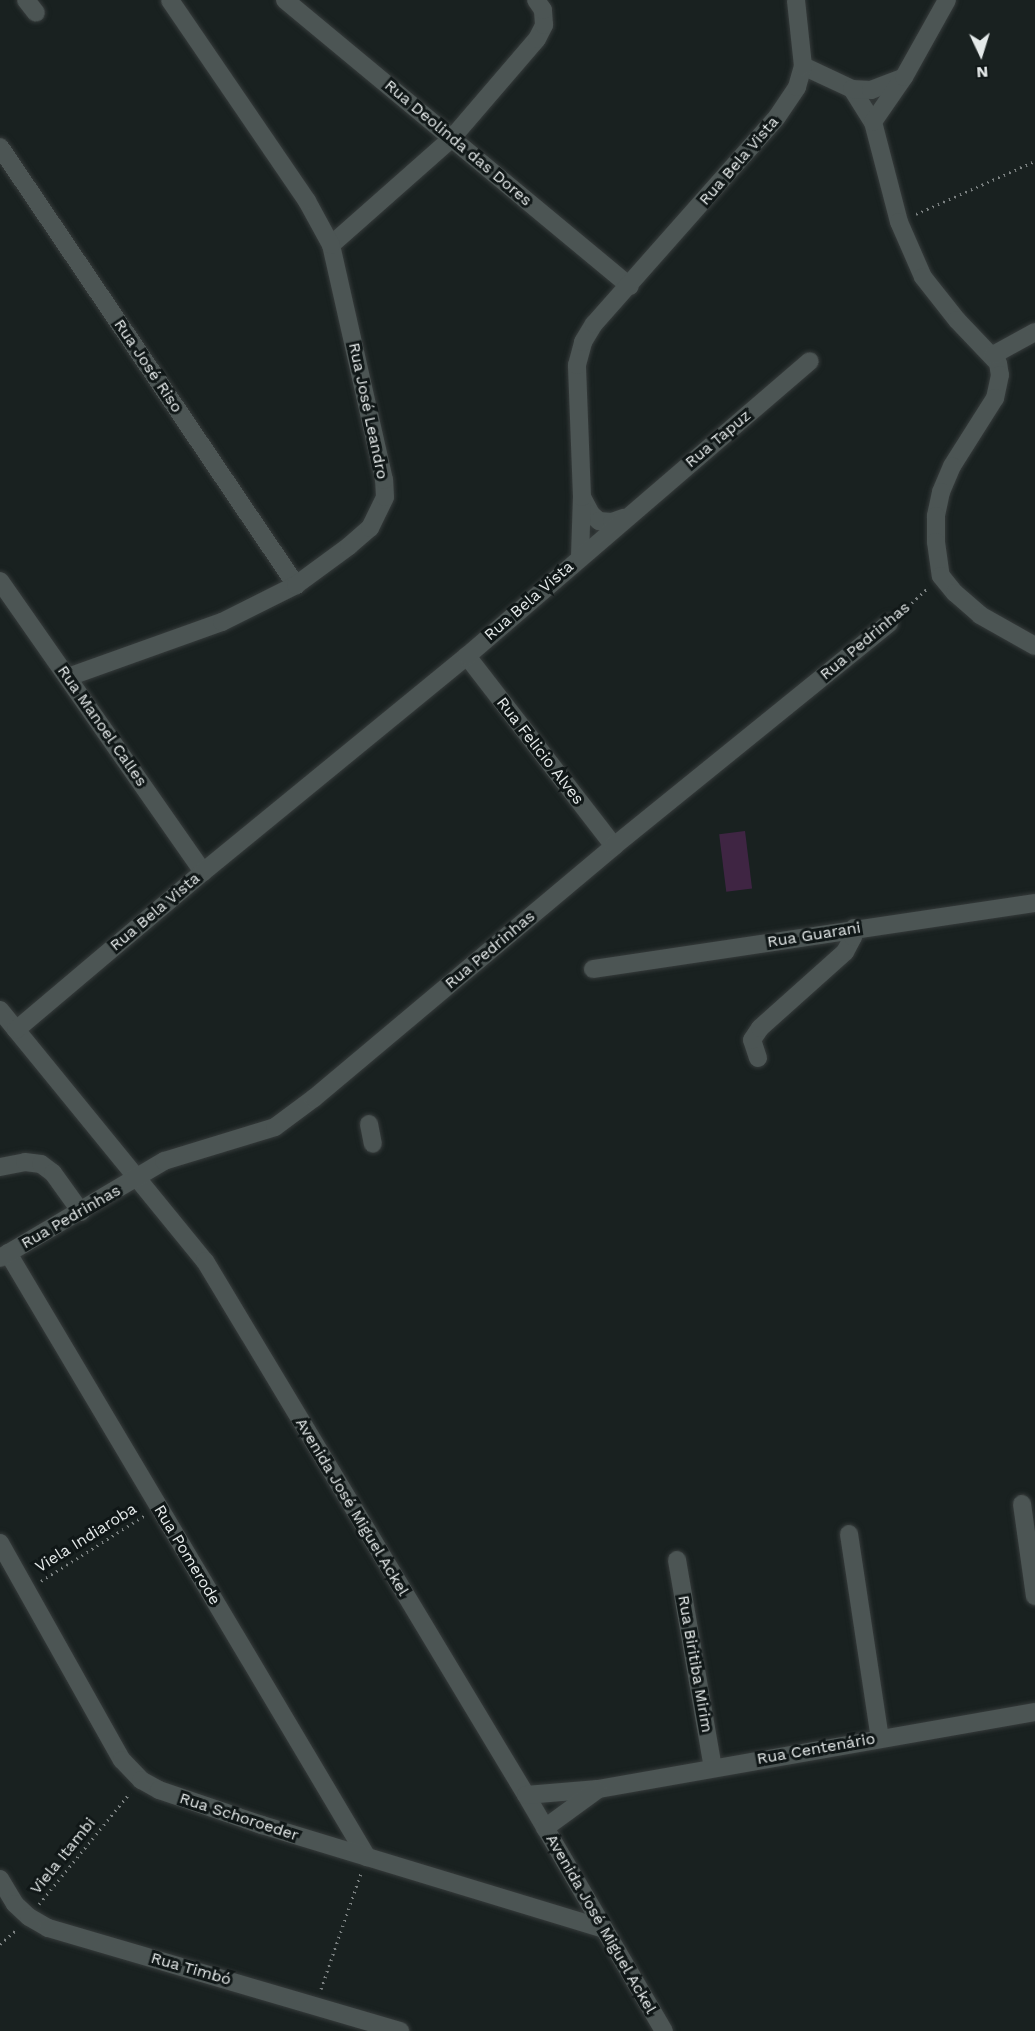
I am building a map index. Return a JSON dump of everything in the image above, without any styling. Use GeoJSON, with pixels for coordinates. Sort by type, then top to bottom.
{"type":"FeatureCollection","features":[{"type":"Feature","properties":{"kind":"street","name":"Rua José Leandro"},"geometry":{"type":"LineString","coordinates":[[68,676],[222,622],[296,585],[350,546],[370,528],[379,514],[385,497],[384,480],[331,245],[307,201],[170,0]]}},
{"type":"Feature","properties":{"kind":"street","name":"Rua Deolinda das Dores"},"geometry":{"type":"LineString","coordinates":[[285,0],[630,286]]}},
{"type":"Feature","properties":{"kind":"street"},"geometry":{"type":"LineString","coordinates":[[331,245],[452,138],[537,39],[544,26],[543,10],[536,0]]}},
{"type":"Feature","properties":{"kind":"street","name":"Rua Bela Vista"},"geometry":{"type":"LineString","coordinates":[[16,1030],[203,872],[467,656],[580,556],[582,496],[577,364],[583,342],[594,324],[630,286],[777,117],[797,87],[803,66],[796,0]]}},
{"type":"Feature","properties":{"kind":"street"},"geometry":{"type":"LineString","coordinates":[[873,122],[904,77],[946,0]]}},
{"type":"Feature","properties":{"kind":"street"},"geometry":{"type":"LineString","coordinates":[[803,66],[852,89],[871,90],[904,77]]}},
{"type":"Feature","properties":{"kind":"street"},"geometry":{"type":"LineString","coordinates":[[852,89],[873,122],[899,222],[923,278],[957,320],[993,355],[998,363],[1000,375],[995,398],[952,466],[941,492],[936,516],[936,542],[941,576],[980,615],[1035,646]]}},
{"type":"Feature","properties":{"kind":"street","name":"Rua José Riso"},"geometry":{"type":"LineString","coordinates":[[0,147],[296,585]]}},
{"type":"Feature","properties":{"kind":"street"},"geometry":{"type":"LineString","coordinates":[[993,355],[1035,332]]}},
{"type":"Feature","properties":{"kind":"street","name":"Rua Tapuz"},"geometry":{"type":"LineString","coordinates":[[580,556],[810,361]]}},
{"type":"Feature","properties":{"kind":"street"},"geometry":{"type":"LineString","coordinates":[[582,496],[599,521],[612,522],[625,518]]}},
{"type":"Feature","properties":{"kind":"street","name":"Rua Manoel Calles"},"geometry":{"type":"LineString","coordinates":[[0,580],[203,872]]}},
{"type":"Feature","properties":{"kind":"street","name":"Rua Pedrinhas"},"geometry":{"type":"LineString","coordinates":[[4,1256],[175,1156],[275,1127],[314,1098],[614,846],[889,623]]}},
{"type":"Feature","properties":{"kind":"street","name":"Rua Felicio Alves"},"geometry":{"type":"LineString","coordinates":[[467,656],[614,846]]}},
{"type":"Feature","properties":{"kind":"street","name":"Rua Guarani"},"geometry":{"type":"LineString","coordinates":[[593,969],[854,928],[1035,903]]}},
{"type":"Feature","properties":{"kind":"street"},"geometry":{"type":"LineString","coordinates":[[758,1058],[752,1040],[760,1028],[845,952],[853,937],[854,928]]}},
{"type":"Feature","properties":{"kind":"street","name":"Avenida José Miguel Ackel"},"geometry":{"type":"LineString","coordinates":[[0,1010],[135,1179],[205,1261],[526,1795],[664,2031]]}},
{"type":"Feature","properties":{"kind":"street"},"geometry":{"type":"LineString","coordinates":[[369,1124],[373,1144]]}},
{"type":"Feature","properties":{"kind":"street"},"geometry":{"type":"LineString","coordinates":[[0,1167],[25,1162],[41,1164],[53,1173],[81,1212]]}},
{"type":"Feature","properties":{"kind":"street","name":"Rua Pomerode"},"geometry":{"type":"LineString","coordinates":[[4,1256],[159,1507],[367,1857]]}},
{"type":"Feature","properties":{"kind":"street"},"geometry":{"type":"LineString","coordinates":[[1022,1504],[1035,1596]]}},
{"type":"Feature","properties":{"kind":"street"},"geometry":{"type":"LineString","coordinates":[[849,1534],[880,1738]]}},
{"type":"Feature","properties":{"kind":"street","name":"Rua Schoroeder"},"geometry":{"type":"LineString","coordinates":[[0,1543],[122,1760],[141,1780],[159,1790],[252,1822],[604,1929]]}},
{"type":"Feature","properties":{"kind":"street","name":"Rua Biritiba Mirim"},"geometry":{"type":"LineString","coordinates":[[677,1560],[713,1768]]}},
{"type":"Feature","properties":{"kind":"street","name":"Rua Centenário"},"geometry":{"type":"LineString","coordinates":[[526,1795],[598,1789],[1035,1712]]}},
{"type":"Feature","properties":{"kind":"street","name":"Rua Centenário"},"geometry":{"type":"LineString","coordinates":[[545,1828],[598,1789]]}},
{"type":"Feature","properties":{"kind":"street","name":"Rua Timbó"},"geometry":{"type":"LineString","coordinates":[[0,1879],[15,1904],[29,1917],[48,1928],[400,2031]]}},
{"type":"Feature","properties":{"kind":"path"},"geometry":{"type":"LineString","coordinates":[[899,222],[1035,162]]}},
{"type":"Feature","properties":{"kind":"path","name":"Rua Pedrinhas"},"geometry":{"type":"LineString","coordinates":[[889,623],[941,576]]}},
{"type":"Feature","properties":{"kind":"path","name":"Viela Indiaroba"},"geometry":{"type":"LineString","coordinates":[[27,1590],[159,1507]]}},
{"type":"Feature","properties":{"kind":"path","name":"Viela Itambi"},"geometry":{"type":"LineString","coordinates":[[0,1944],[29,1917],[141,1780]]}},
{"type":"Feature","properties":{"kind":"path"},"geometry":{"type":"LineString","coordinates":[[316,2005],[367,1857]]}},
{"type":"Feature","properties":{"kind":"shaded area"},"geometry":{"type":"Polygon","coordinates":[[[745,831],[752,889],[726,892],[719,834],[745,831]]]}}]}
